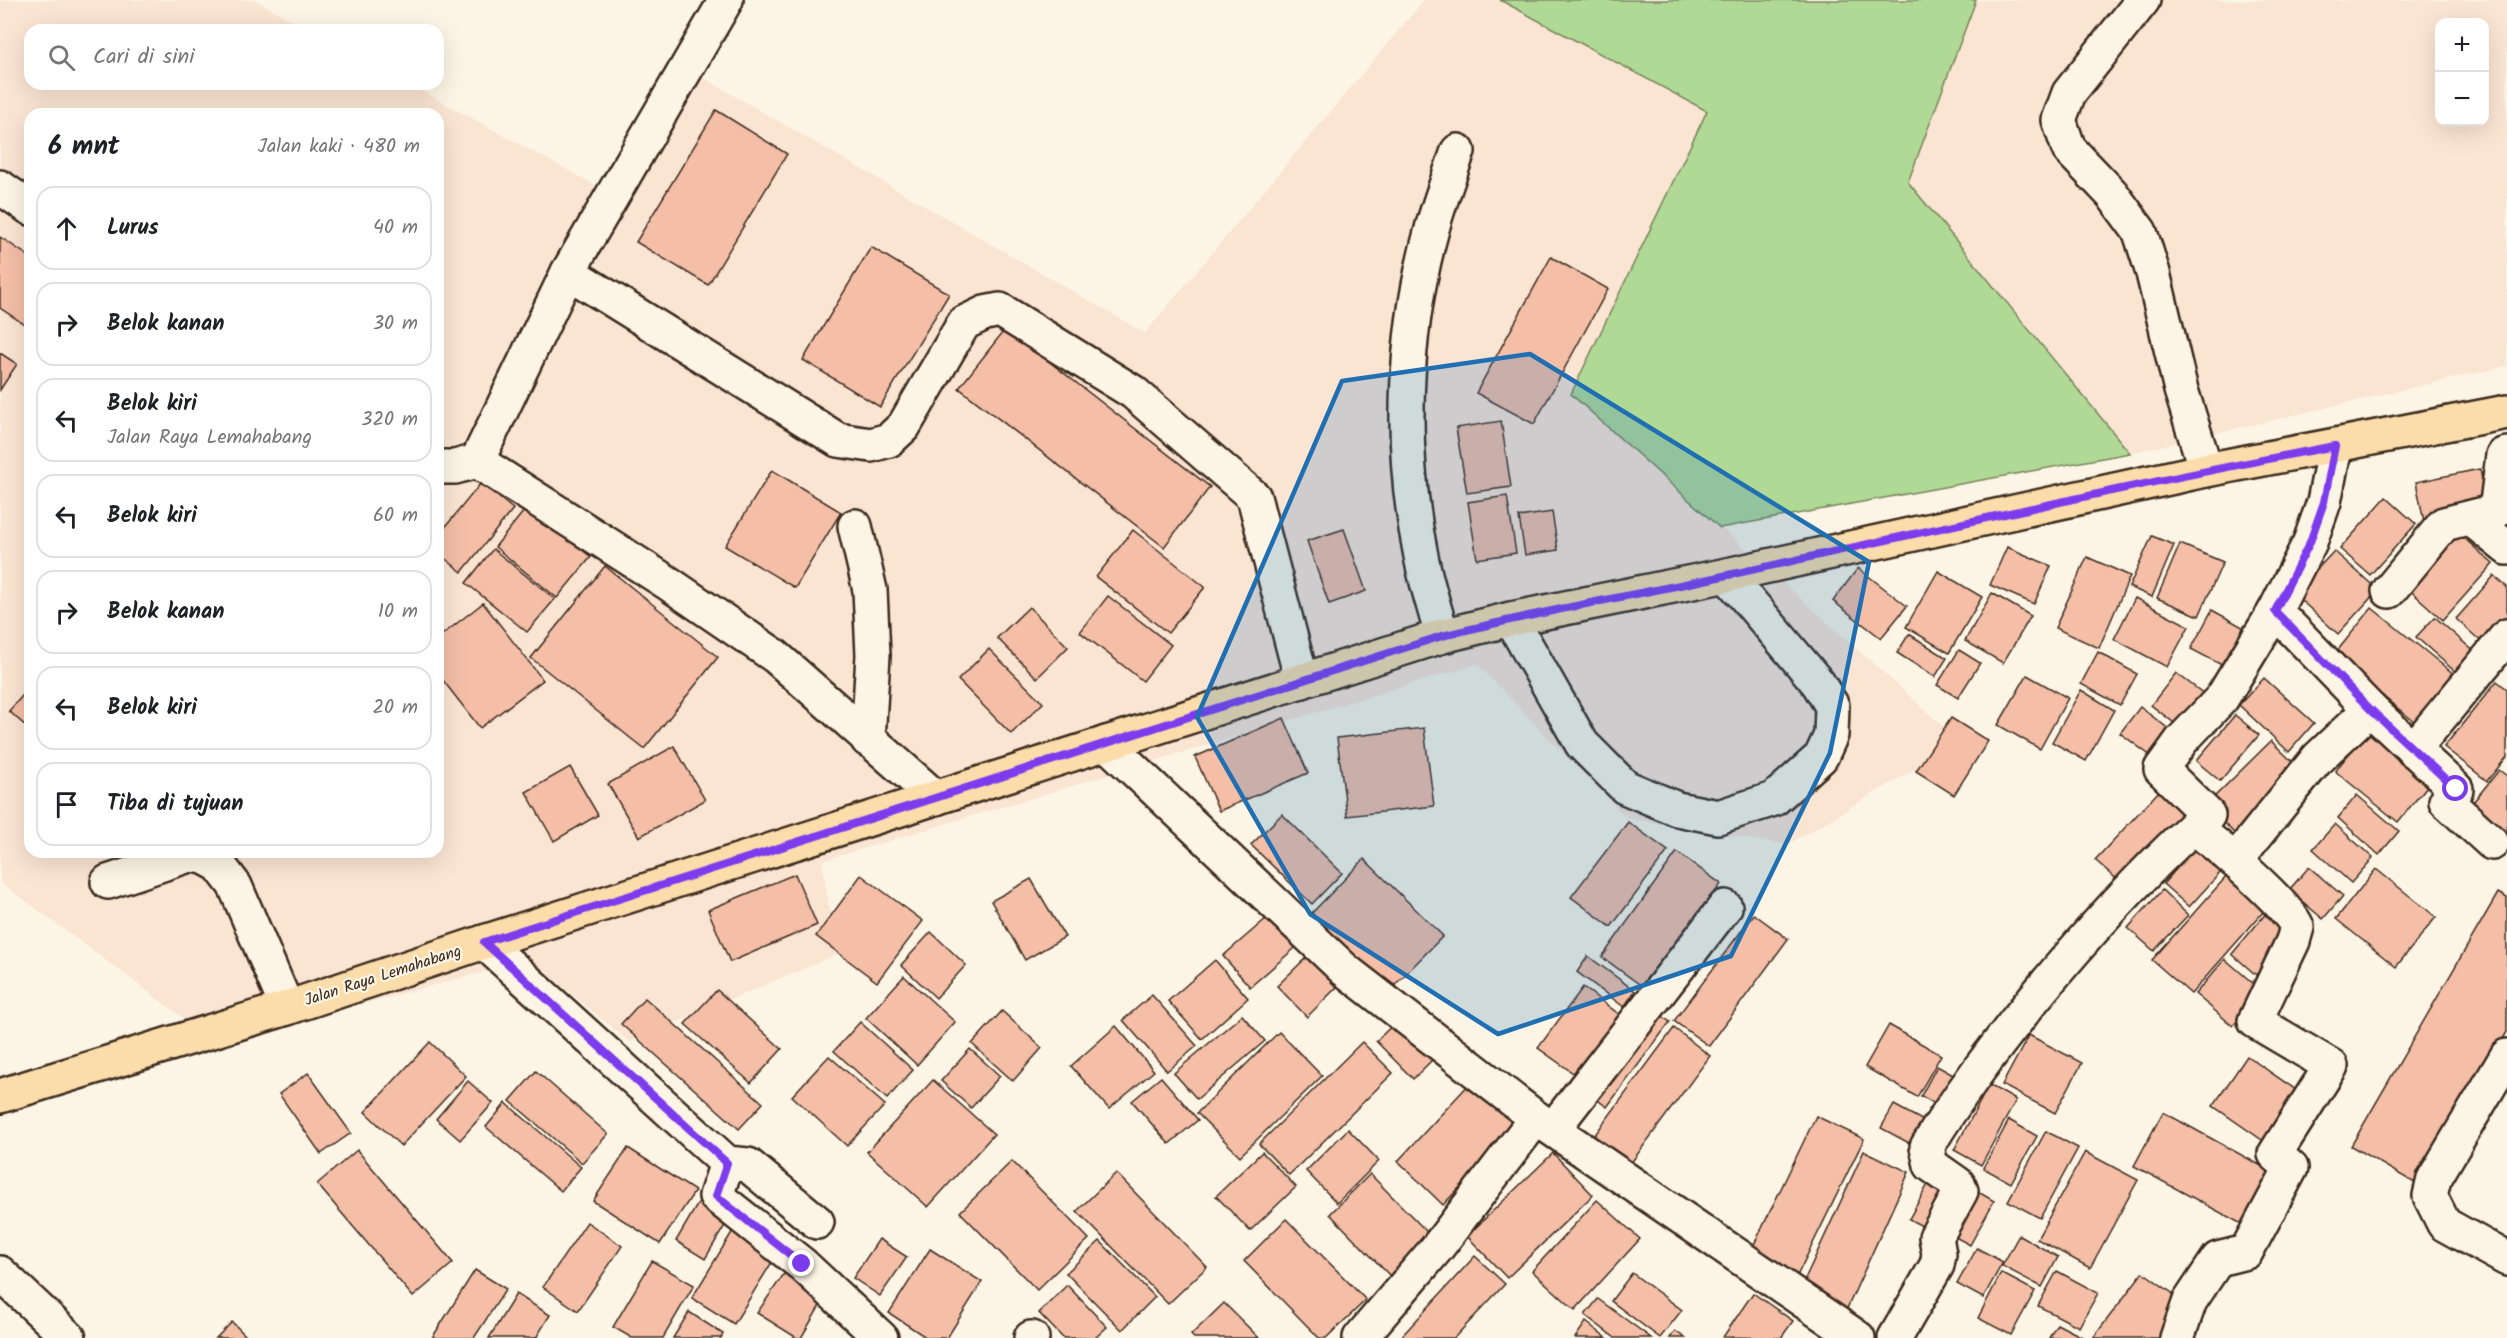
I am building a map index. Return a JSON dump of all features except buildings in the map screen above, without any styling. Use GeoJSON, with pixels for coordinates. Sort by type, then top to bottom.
{"type":"FeatureCollection","features":[{"type":"Feature","properties":{"kind":"main road","name":"Jalan Raya Lemahabang"},"geometry":{"type":"LineString","coordinates":[[0,1096],[287,1008],[484,942],[1442,636],[1511,619],[1727,575],[2206,470],[2507,412]]}},
{"type":"Feature","properties":{"kind":"street"},"geometry":{"type":"LineString","coordinates":[[477,461],[568,272],[726,0]]}},
{"type":"Feature","properties":{"kind":"street"},"geometry":{"type":"LineString","coordinates":[[2143,0],[2069,93],[2059,120],[2069,149],[2112,194],[2140,232],[2153,273],[2181,390],[2206,470]]}},
{"type":"Feature","properties":{"kind":"street"},"geometry":{"type":"LineString","coordinates":[[1442,636],[1421,556],[1409,475],[1407,392],[1415,310],[1424,264],[1432,229],[1458,151]]}},
{"type":"Feature","properties":{"kind":"street"},"geometry":{"type":"LineString","coordinates":[[0,187],[24,204]]}},
{"type":"Feature","properties":{"kind":"street"},"geometry":{"type":"LineString","coordinates":[[568,272],[838,440],[871,446],[889,440],[904,426],[964,323],[985,313],[1000,310],[1133,392],[1254,497],[1302,681]]}},
{"type":"Feature","properties":{"kind":"street"},"geometry":{"type":"LineString","coordinates":[[1895,1338],[1937,1265],[1939,1254],[1936,1237],[1960,1191],[1958,1184],[1930,1164],[1927,1147],[1949,1110],[1998,1043],[2086,935],[2193,827],[2208,815],[2161,769],[2182,740],[2222,698],[2275,611],[2310,542],[2324,502],[2335,446]]}},
{"type":"Feature","properties":{"kind":"street"},"geometry":{"type":"LineString","coordinates":[[2389,591],[2444,525],[2496,511],[2503,455],[2507,454]]}},
{"type":"Feature","properties":{"kind":"street"},"geometry":{"type":"LineString","coordinates":[[444,467],[477,461],[668,584],[775,656],[936,798]]}},
{"type":"Feature","properties":{"kind":"street"},"geometry":{"type":"LineString","coordinates":[[2470,518],[2507,548]]}},
{"type":"Feature","properties":{"kind":"street"},"geometry":{"type":"LineString","coordinates":[[855,526],[870,590],[873,655],[868,740]]}},
{"type":"Feature","properties":{"kind":"street"},"geometry":{"type":"LineString","coordinates":[[1511,619],[1582,744],[1625,787],[1677,809],[1718,817],[1774,799],[1821,757],[1831,735],[1832,706],[1818,683],[1727,575]]}},
{"type":"Feature","properties":{"kind":"street"},"geometry":{"type":"LineString","coordinates":[[2275,611],[2370,709],[2456,789],[2446,801],[2492,843]]}},
{"type":"Feature","properties":{"kind":"street"},"geometry":{"type":"LineString","coordinates":[[2413,750],[2507,636]]}},
{"type":"Feature","properties":{"kind":"street"},"geometry":{"type":"LineString","coordinates":[[2235,861],[2318,758],[2370,709]]}},
{"type":"Feature","properties":{"kind":"street"},"geometry":{"type":"LineString","coordinates":[[1106,743],[1345,970],[1544,1123],[1858,1338]]}},
{"type":"Feature","properties":{"kind":"street"},"geometry":{"type":"LineString","coordinates":[[2177,1338],[2190,1300],[2218,1259],[2246,1252],[2291,1168],[2275,1154],[2331,1066],[2255,1021],[2297,927],[2290,915],[2235,861],[2193,827]]}},
{"type":"Feature","properties":{"kind":"street"},"geometry":{"type":"LineString","coordinates":[[108,882],[180,858]]}},
{"type":"Feature","properties":{"kind":"street"},"geometry":{"type":"LineString","coordinates":[[206,858],[219,865],[235,885],[287,1008]]}},
{"type":"Feature","properties":{"kind":"street"},"geometry":{"type":"LineString","coordinates":[[1360,1338],[1725,907]]}},
{"type":"Feature","properties":{"kind":"street"},"geometry":{"type":"LineString","coordinates":[[484,942],[727,1163],[748,1165],[817,1222]]}},
{"type":"Feature","properties":{"kind":"street"},"geometry":{"type":"LineString","coordinates":[[2507,1056],[2434,1179],[2430,1196],[2444,1224],[2507,1259]]}},
{"type":"Feature","properties":{"kind":"street"},"geometry":{"type":"LineString","coordinates":[[727,1163],[716,1196],[802,1264],[881,1338]]}},
{"type":"Feature","properties":{"kind":"street"},"geometry":{"type":"LineString","coordinates":[[0,1273],[69,1338]]}},
{"type":"Feature","properties":{"kind":"highlighted area"},"geometry":{"type":"Polygon","coordinates":[[[1530,354],[1869,562],[1830,753],[1731,956],[1498,1034],[1310,914],[1197,717],[1342,381],[1530,354]]]}},
{"type":"Feature","properties":{"kind":"shaded area"},"geometry":{"type":"Polygon","coordinates":[[[0,0],[255,0],[299,24],[24,24],[24,90],[420,90],[628,203],[695,73],[1145,333],[1424,0],[1500,0],[1708,111],[1572,394],[1961,742],[1787,845],[1627,818],[1477,664],[822,861],[836,955],[630,1042],[530,960],[216,1042],[0,882],[0,0]]]}},
{"type":"Feature","properties":{"kind":"shaded area"},"geometry":{"type":"Polygon","coordinates":[[[1976,0],[2507,0],[2507,366],[2130,453],[1908,182],[1976,0]]]}},
{"type":"Feature","properties":{"kind":"green space"},"geometry":{"type":"Polygon","coordinates":[[[1500,0],[1976,0],[1908,182],[2130,453],[1720,528],[1571,394],[1707,111],[1500,0]]]}},
{"type":"Feature","properties":{"kind":"route"},"geometry":{"type":"LineString","coordinates":[[802,1264],[716,1196],[727,1163],[484,942],[1442,636],[1511,619],[1727,575],[2206,470],[2335,446],[2324,502],[2310,542],[2275,611],[2370,709],[2456,789]]}}]}
